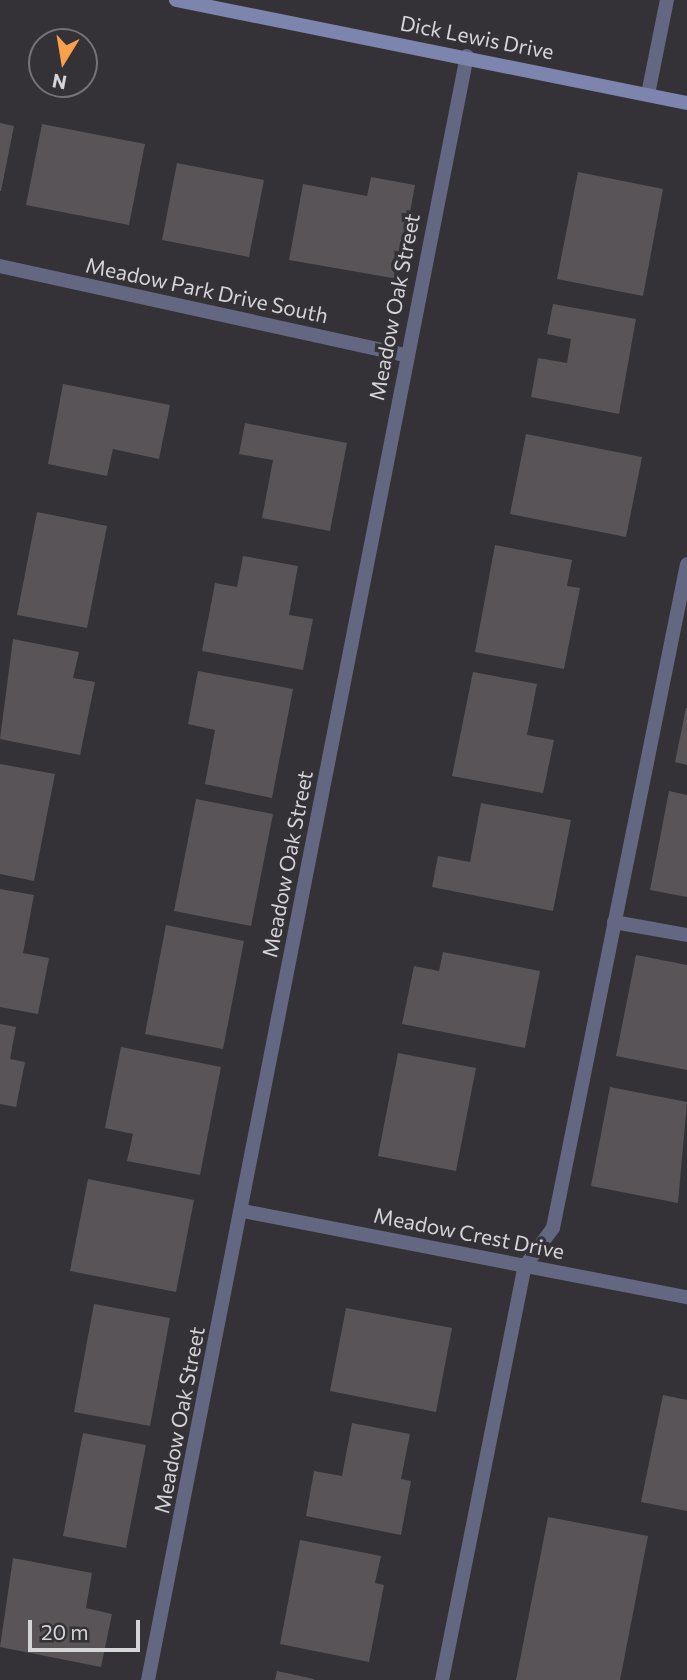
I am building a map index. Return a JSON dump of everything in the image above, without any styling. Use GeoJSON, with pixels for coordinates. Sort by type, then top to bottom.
{"type":"FeatureCollection","features":[{"type":"Feature","properties":{"kind":"street","name":"Dick Lewis Drive"},"geometry":{"type":"LineString","coordinates":[[176,0],[467,56],[687,103]]}},
{"type":"Feature","properties":{"kind":"street"},"geometry":{"type":"LineString","coordinates":[[648,94],[667,0]]}},
{"type":"Feature","properties":{"kind":"street","name":"Meadow Oak Street"},"geometry":{"type":"LineString","coordinates":[[148,1680],[243,1211],[405,355],[467,56]]}},
{"type":"Feature","properties":{"kind":"street","name":"Meadow Park Drive South"},"geometry":{"type":"LineString","coordinates":[[0,266],[405,355]]}},
{"type":"Feature","properties":{"kind":"street"},"geometry":{"type":"LineString","coordinates":[[442,1680],[525,1266],[553,1228],[614,922],[681,628],[687,564]]}},
{"type":"Feature","properties":{"kind":"street"},"geometry":{"type":"LineString","coordinates":[[614,922],[687,935]]}},
{"type":"Feature","properties":{"kind":"street","name":"Meadow Crest Drive"},"geometry":{"type":"LineString","coordinates":[[243,1211],[687,1297]]}},
{"type":"Feature","properties":{"kind":"building"},"geometry":{"type":"Polygon","coordinates":[[[0,123],[14,126],[1,191],[0,191],[0,123]]]}},
{"type":"Feature","properties":{"kind":"building"},"geometry":{"type":"Polygon","coordinates":[[[42,124],[145,144],[129,225],[26,205],[42,124]]]}},
{"type":"Feature","properties":{"kind":"building"},"geometry":{"type":"Polygon","coordinates":[[[177,163],[264,180],[249,257],[162,240],[177,163]]]}},
{"type":"Feature","properties":{"kind":"building"},"geometry":{"type":"Polygon","coordinates":[[[578,172],[663,189],[643,296],[557,279],[578,172]]]}},
{"type":"Feature","properties":{"kind":"building"},"geometry":{"type":"Polygon","coordinates":[[[371,177],[415,185],[398,279],[289,260],[303,184],[367,196],[371,177]]]}},
{"type":"Feature","properties":{"kind":"building"},"geometry":{"type":"Polygon","coordinates":[[[553,304],[636,319],[619,414],[531,397],[538,358],[567,363],[571,339],[547,334],[553,304]]]}},
{"type":"Feature","properties":{"kind":"building"},"geometry":{"type":"Polygon","coordinates":[[[63,384],[170,405],[159,459],[113,449],[107,476],[48,464],[63,384]]]}},
{"type":"Feature","properties":{"kind":"building"},"geometry":{"type":"Polygon","coordinates":[[[245,423],[347,443],[330,531],[262,518],[273,460],[239,454],[245,423]]]}},
{"type":"Feature","properties":{"kind":"building"},"geometry":{"type":"Polygon","coordinates":[[[526,434],[642,457],[626,537],[510,514],[526,434]]]}},
{"type":"Feature","properties":{"kind":"building"},"geometry":{"type":"Polygon","coordinates":[[[37,512],[107,526],[87,628],[17,615],[37,512]]]}},
{"type":"Feature","properties":{"kind":"building"},"geometry":{"type":"Polygon","coordinates":[[[495,545],[572,560],[567,586],[580,588],[564,669],[475,652],[495,545]]]}},
{"type":"Feature","properties":{"kind":"building"},"geometry":{"type":"Polygon","coordinates":[[[243,556],[298,566],[289,615],[313,619],[303,670],[202,651],[215,583],[237,587],[243,556]]]}},
{"type":"Feature","properties":{"kind":"building"},"geometry":{"type":"Polygon","coordinates":[[[13,639],[79,652],[73,678],[95,682],[80,755],[0,739],[13,639]]]}},
{"type":"Feature","properties":{"kind":"building"},"geometry":{"type":"Polygon","coordinates":[[[198,671],[293,689],[272,798],[205,784],[215,730],[188,724],[198,671]]]}},
{"type":"Feature","properties":{"kind":"building"},"geometry":{"type":"Polygon","coordinates":[[[473,672],[537,684],[527,735],[554,740],[543,793],[452,776],[473,672]]]}},
{"type":"Feature","properties":{"kind":"building"},"geometry":{"type":"Polygon","coordinates":[[[687,708],[687,765],[675,762],[687,708]]]}},
{"type":"Feature","properties":{"kind":"building"},"geometry":{"type":"Polygon","coordinates":[[[0,764],[55,774],[34,881],[0,874],[0,764]]]}},
{"type":"Feature","properties":{"kind":"building"},"geometry":{"type":"Polygon","coordinates":[[[669,791],[687,795],[687,897],[650,890],[669,791]]]}},
{"type":"Feature","properties":{"kind":"building"},"geometry":{"type":"Polygon","coordinates":[[[196,799],[273,814],[251,926],[174,911],[196,799]]]}},
{"type":"Feature","properties":{"kind":"building"},"geometry":{"type":"Polygon","coordinates":[[[481,803],[571,820],[553,911],[432,887],[438,856],[470,862],[481,803]]]}},
{"type":"Feature","properties":{"kind":"building"},"geometry":{"type":"Polygon","coordinates":[[[0,889],[34,895],[23,953],[49,958],[38,1014],[0,1007],[0,889]]]}},
{"type":"Feature","properties":{"kind":"building"},"geometry":{"type":"Polygon","coordinates":[[[166,925],[244,941],[223,1049],[145,1034],[166,925]]]}},
{"type":"Feature","properties":{"kind":"building"},"geometry":{"type":"Polygon","coordinates":[[[443,952],[540,971],[525,1048],[402,1024],[414,966],[439,971],[443,952]]]}},
{"type":"Feature","properties":{"kind":"building"},"geometry":{"type":"Polygon","coordinates":[[[636,955],[687,965],[687,1070],[616,1056],[636,955]]]}},
{"type":"Feature","properties":{"kind":"building"},"geometry":{"type":"Polygon","coordinates":[[[0,1024],[16,1027],[10,1059],[25,1062],[16,1107],[0,1104],[0,1024]]]}},
{"type":"Feature","properties":{"kind":"building"},"geometry":{"type":"Polygon","coordinates":[[[121,1047],[221,1067],[200,1175],[127,1161],[133,1134],[105,1128],[121,1047]]]}},
{"type":"Feature","properties":{"kind":"building"},"geometry":{"type":"Polygon","coordinates":[[[398,1053],[476,1068],[456,1171],[378,1156],[398,1053]]]}},
{"type":"Feature","properties":{"kind":"building"},"geometry":{"type":"Polygon","coordinates":[[[610,1087],[687,1102],[678,1203],[591,1186],[610,1087]]]}},
{"type":"Feature","properties":{"kind":"building"},"geometry":{"type":"Polygon","coordinates":[[[88,1179],[194,1200],[176,1292],[70,1271],[88,1179]]]}},
{"type":"Feature","properties":{"kind":"building"},"geometry":{"type":"Polygon","coordinates":[[[94,1304],[170,1318],[150,1426],[74,1412],[94,1304]]]}},
{"type":"Feature","properties":{"kind":"building"},"geometry":{"type":"Polygon","coordinates":[[[346,1308],[452,1328],[436,1412],[330,1391],[346,1308]]]}},
{"type":"Feature","properties":{"kind":"building"},"geometry":{"type":"Polygon","coordinates":[[[663,1395],[687,1400],[687,1511],[641,1502],[663,1395]]]}},
{"type":"Feature","properties":{"kind":"building"},"geometry":{"type":"Polygon","coordinates":[[[352,1423],[410,1434],[401,1479],[411,1481],[401,1535],[306,1516],[314,1471],[342,1476],[352,1423]]]}},
{"type":"Feature","properties":{"kind":"building"},"geometry":{"type":"Polygon","coordinates":[[[83,1433],[146,1445],[126,1548],[63,1536],[83,1433]]]}},
{"type":"Feature","properties":{"kind":"building"},"geometry":{"type":"Polygon","coordinates":[[[548,1517],[648,1536],[620,1680],[516,1680],[548,1517]]]}},
{"type":"Feature","properties":{"kind":"building"},"geometry":{"type":"Polygon","coordinates":[[[300,1540],[381,1556],[375,1583],[384,1585],[369,1662],[280,1644],[300,1540]]]}},
{"type":"Feature","properties":{"kind":"building"},"geometry":{"type":"Polygon","coordinates":[[[13,1558],[92,1573],[86,1608],[112,1614],[101,1667],[0,1647],[13,1558]]]}},
{"type":"Feature","properties":{"kind":"building"},"geometry":{"type":"Polygon","coordinates":[[[277,1671],[314,1679],[314,1680],[275,1680],[277,1671]]]}}]}
